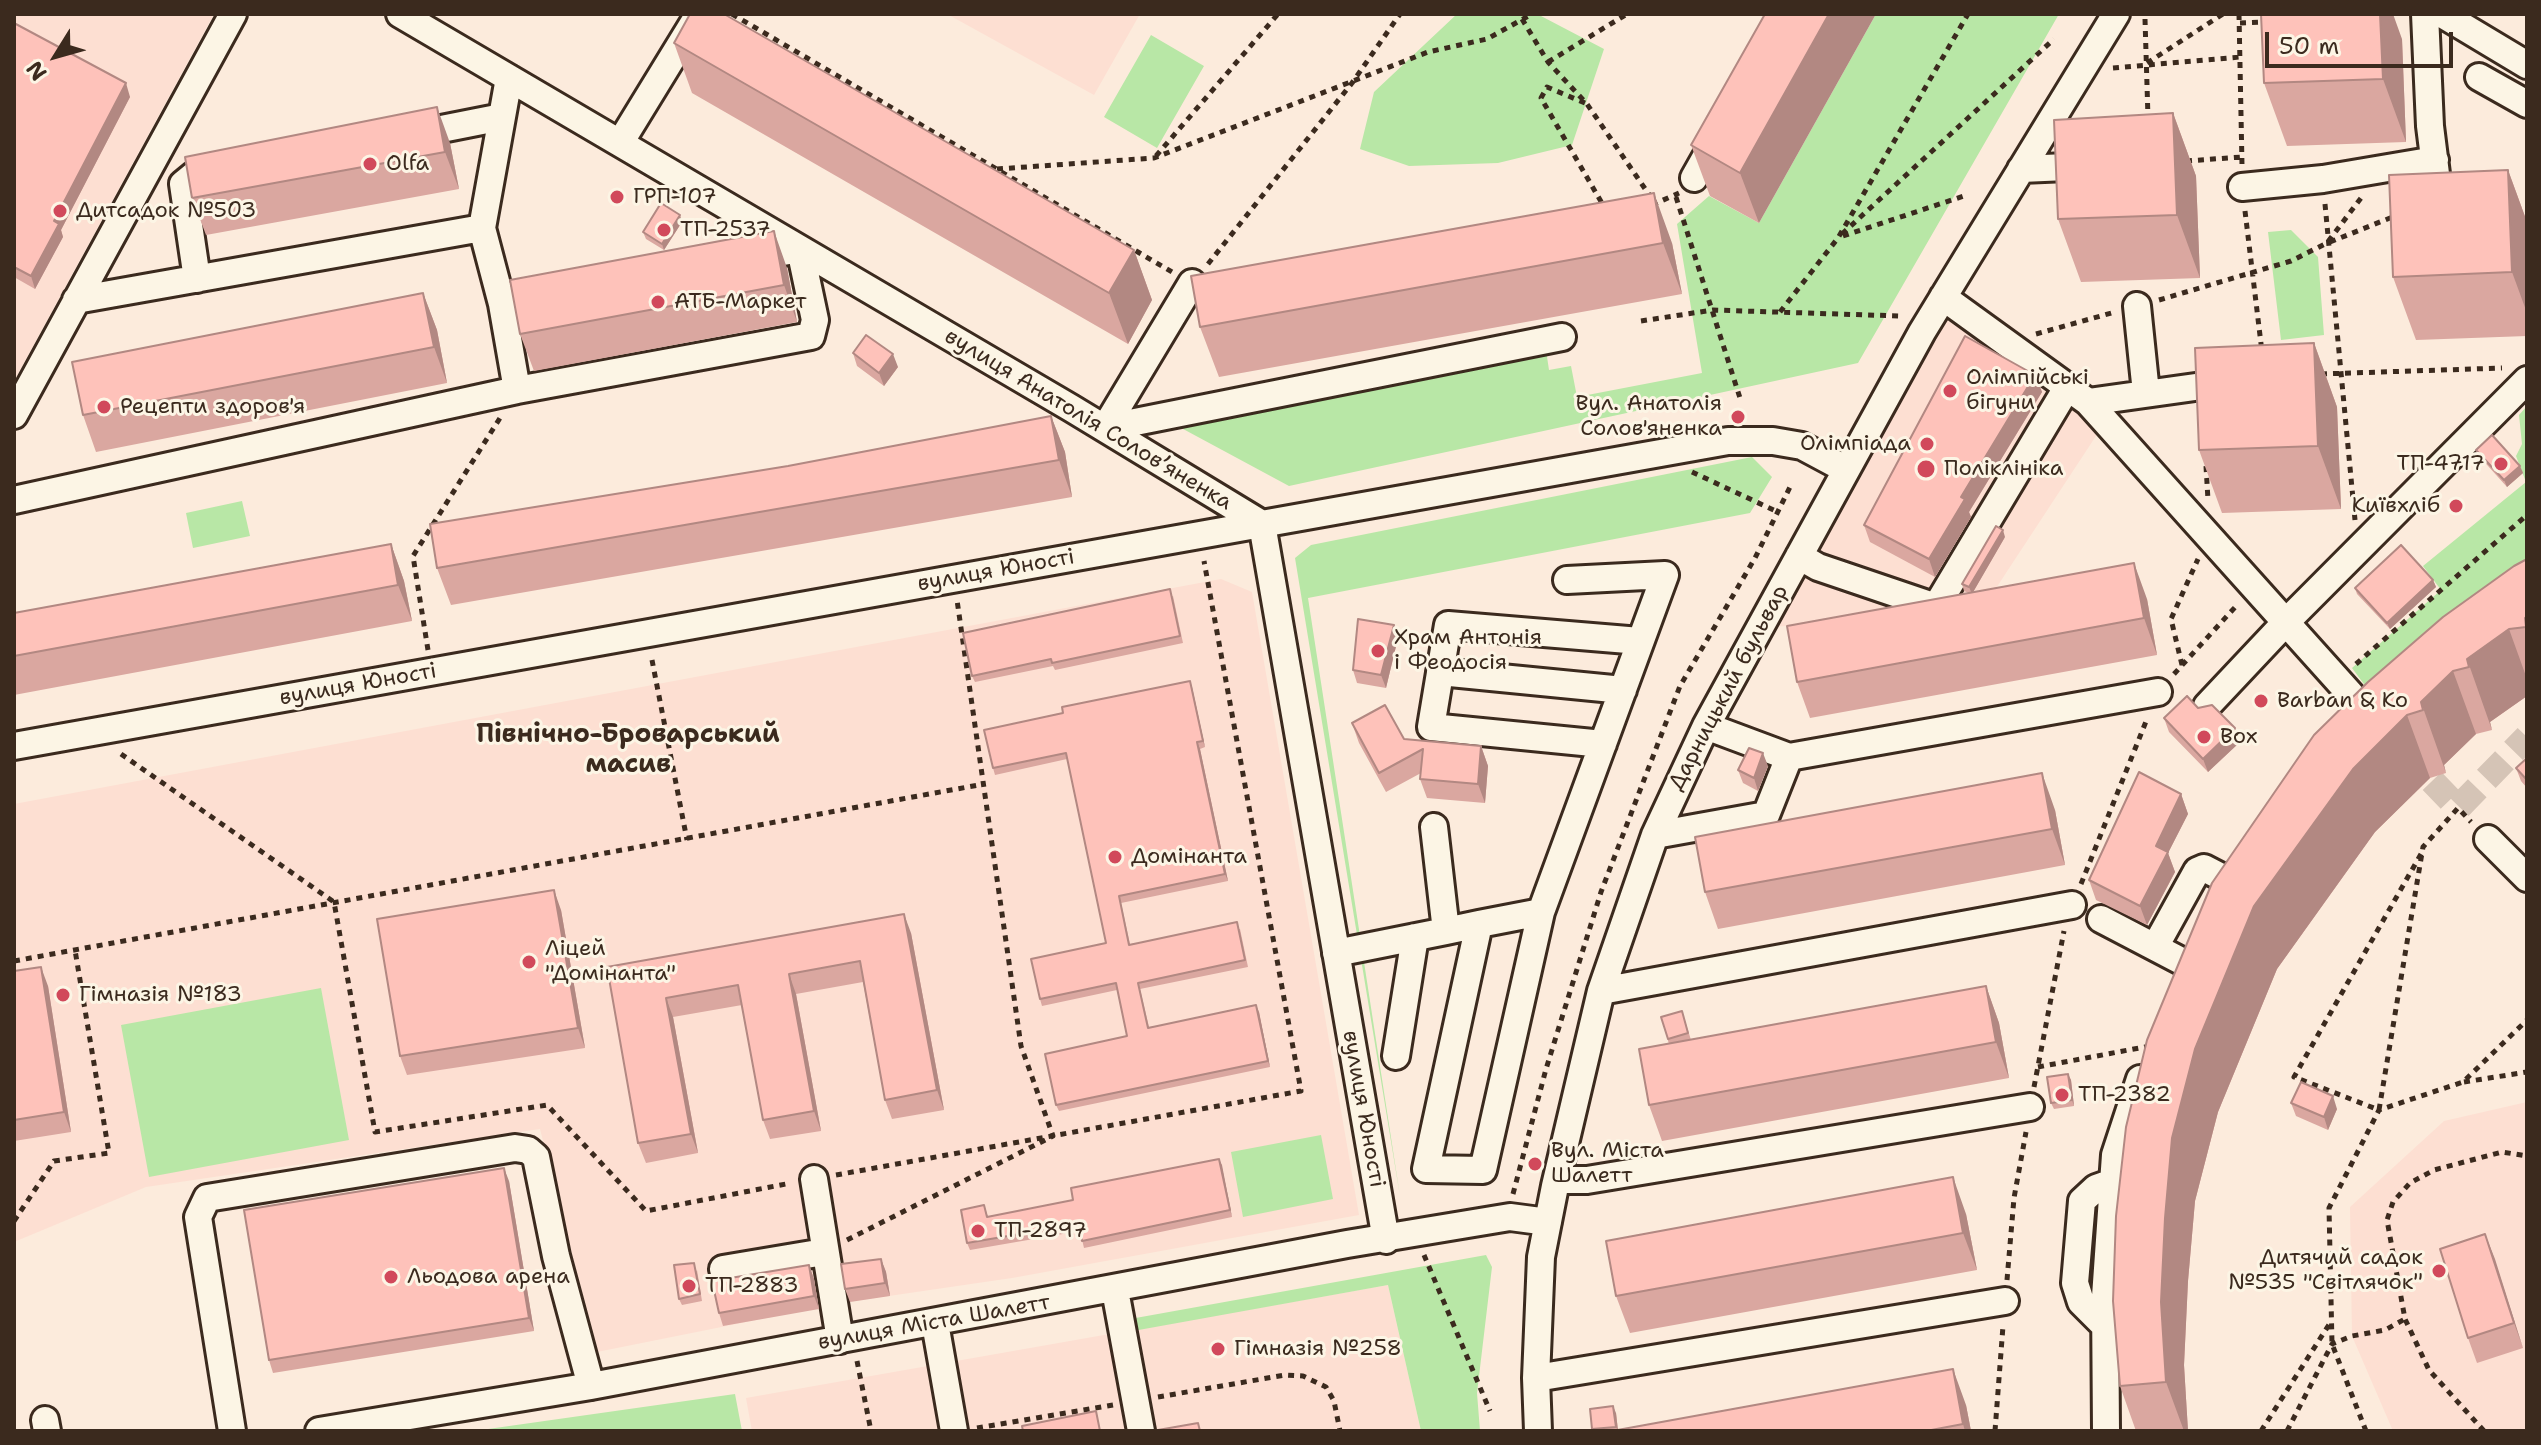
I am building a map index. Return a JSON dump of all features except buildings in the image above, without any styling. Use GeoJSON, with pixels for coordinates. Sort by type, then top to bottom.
{"type":"FeatureCollection","features":[{"type":"Feature","properties":{"kind":"street"},"geometry":{"type":"LineString","coordinates":[[14,415],[233,14]]}},
{"type":"Feature","properties":{"kind":"street","name":"вулиця Анатолія Соловʼяненка"},"geometry":{"type":"LineString","coordinates":[[400,14],[1105,428],[1262,524]]}},
{"type":"Feature","properties":{"kind":"street"},"geometry":{"type":"LineString","coordinates":[[620,143],[699,14]]}},
{"type":"Feature","properties":{"kind":"street","name":"Дарницький бульвар"},"geometry":{"type":"LineString","coordinates":[[1538,1431],[1536,1378],[1541,1257],[1601,991],[1655,835],[1706,726],[1845,469],[1943,297],[2116,14]]}},
{"type":"Feature","properties":{"kind":"street"},"geometry":{"type":"LineString","coordinates":[[2425,14],[2440,210]]}},
{"type":"Feature","properties":{"kind":"street"},"geometry":{"type":"LineString","coordinates":[[2442,14],[2527,65]]}},
{"type":"Feature","properties":{"kind":"street"},"geometry":{"type":"LineString","coordinates":[[2479,77],[2527,104]]}},
{"type":"Feature","properties":{"kind":"street"},"geometry":{"type":"LineString","coordinates":[[509,78],[482,228],[502,304],[517,390]]}},
{"type":"Feature","properties":{"kind":"street"},"geometry":{"type":"LineString","coordinates":[[379,141],[502,117]]}},
{"type":"Feature","properties":{"kind":"street"},"geometry":{"type":"LineString","coordinates":[[1685,187],[1725,123]]}},
{"type":"Feature","properties":{"kind":"street"},"geometry":{"type":"LineString","coordinates":[[2242,187],[2383,171],[2435,160]]}},
{"type":"Feature","properties":{"kind":"street"},"geometry":{"type":"LineString","coordinates":[[2021,169],[2121,165]]}},
{"type":"Feature","properties":{"kind":"street"},"geometry":{"type":"LineString","coordinates":[[197,279],[183,184],[194,175],[241,167]]}},
{"type":"Feature","properties":{"kind":"street"},"geometry":{"type":"LineString","coordinates":[[76,300],[482,228]]}},
{"type":"Feature","properties":{"kind":"street"},"geometry":{"type":"LineString","coordinates":[[14,500],[517,390],[804,341],[811,336],[815,320],[800,249],[722,263]]}},
{"type":"Feature","properties":{"kind":"street"},"geometry":{"type":"LineString","coordinates":[[1105,428],[1192,283]]}},
{"type":"Feature","properties":{"kind":"street"},"geometry":{"type":"LineString","coordinates":[[502,304],[580,289]]}},
{"type":"Feature","properties":{"kind":"street"},"geometry":{"type":"LineString","coordinates":[[1943,297],[2078,394],[2210,534],[2370,716],[2347,738]]}},
{"type":"Feature","properties":{"kind":"street"},"geometry":{"type":"LineString","coordinates":[[2137,306],[2146,393]]}},
{"type":"Feature","properties":{"kind":"street"},"geometry":{"type":"LineString","coordinates":[[1105,428],[1562,337]]}},
{"type":"Feature","properties":{"kind":"street"},"geometry":{"type":"LineString","coordinates":[[2207,706],[2358,549],[2516,374]]}},
{"type":"Feature","properties":{"kind":"street"},"geometry":{"type":"LineString","coordinates":[[2078,394],[2146,393],[2253,380]]}},
{"type":"Feature","properties":{"kind":"street"},"geometry":{"type":"LineString","coordinates":[[1799,556],[1818,567],[1936,607],[2078,394]]}},
{"type":"Feature","properties":{"kind":"street"},"geometry":{"type":"LineString","coordinates":[[1262,524],[1728,441],[1773,441],[1802,446],[1845,469]]}},
{"type":"Feature","properties":{"kind":"street","name":"вулиця Юності"},"geometry":{"type":"LineString","coordinates":[[14,746],[1262,524],[1386,1240]]}},
{"type":"Feature","properties":{"kind":"street"},"geometry":{"type":"LineString","coordinates":[[1479,924],[1426,1169],[1483,1170],[1541,912],[1665,575],[1567,580]]}},
{"type":"Feature","properties":{"kind":"street"},"geometry":{"type":"LineString","coordinates":[[1603,744],[1431,727],[1448,625],[1640,641]]}},
{"type":"Feature","properties":{"kind":"street"},"geometry":{"type":"LineString","coordinates":[[1440,672],[1623,690]]}},
{"type":"Feature","properties":{"kind":"street"},"geometry":{"type":"LineString","coordinates":[[1706,726],[1789,757],[2158,692]]}},
{"type":"Feature","properties":{"kind":"street"},"geometry":{"type":"LineString","coordinates":[[1655,835],[1766,815],[1789,757]]}},
{"type":"Feature","properties":{"kind":"street"},"geometry":{"type":"LineString","coordinates":[[1434,827],[1446,931]]}},
{"type":"Feature","properties":{"kind":"street"},"geometry":{"type":"LineString","coordinates":[[2488,839],[2527,878]]}},
{"type":"Feature","properties":{"kind":"street"},"geometry":{"type":"LineString","coordinates":[[2215,908],[2247,856]]}},
{"type":"Feature","properties":{"kind":"street"},"geometry":{"type":"LineString","coordinates":[[2155,947],[2197,871],[2204,868],[2229,881]]}},
{"type":"Feature","properties":{"kind":"street"},"geometry":{"type":"LineString","coordinates":[[1601,991],[2072,905]]}},
{"type":"Feature","properties":{"kind":"street"},"geometry":{"type":"LineString","coordinates":[[1336,953],[1541,912]]}},
{"type":"Feature","properties":{"kind":"street"},"geometry":{"type":"LineString","coordinates":[[2101,919],[2187,964]]}},
{"type":"Feature","properties":{"kind":"street"},"geometry":{"type":"LineString","coordinates":[[2173,992],[2201,936]]}},
{"type":"Feature","properties":{"kind":"street"},"geometry":{"type":"LineString","coordinates":[[1396,1056],[1415,937]]}},
{"type":"Feature","properties":{"kind":"street"},"geometry":{"type":"LineString","coordinates":[[2106,1431],[2105,1326],[2115,1155],[2151,1046]]}},
{"type":"Feature","properties":{"kind":"street"},"geometry":{"type":"LineString","coordinates":[[1557,1180],[1587,1180],[2030,1107]]}},
{"type":"Feature","properties":{"kind":"street"},"geometry":{"type":"LineString","coordinates":[[232,1431],[198,1217],[207,1198],[515,1148],[528,1150],[536,1157],[556,1256],[591,1386]]}},
{"type":"Feature","properties":{"kind":"street"},"geometry":{"type":"LineString","coordinates":[[814,1179],[824,1252],[848,1348]]}},
{"type":"Feature","properties":{"kind":"street","name":"вулиця Міста Шалетт"},"geometry":{"type":"LineString","coordinates":[[319,1431],[848,1348],[935,1323],[1510,1217],[1548,1222]]}},
{"type":"Feature","properties":{"kind":"street"},"geometry":{"type":"LineString","coordinates":[[723,1269],[824,1252]]}},
{"type":"Feature","properties":{"kind":"street"},"geometry":{"type":"LineString","coordinates":[[1115,1290],[1141,1431]]}},
{"type":"Feature","properties":{"kind":"street"},"geometry":{"type":"LineString","coordinates":[[1536,1378],[2005,1301]]}},
{"type":"Feature","properties":{"kind":"street"},"geometry":{"type":"LineString","coordinates":[[935,1323],[965,1430]]}},
{"type":"Feature","properties":{"kind":"path"},"geometry":{"type":"LineString","coordinates":[[732,14],[1192,283],[1352,83],[1400,14]]}},
{"type":"Feature","properties":{"kind":"path"},"geometry":{"type":"LineString","coordinates":[[1154,158],[1278,14]]}},
{"type":"Feature","properties":{"kind":"path"},"geometry":{"type":"LineString","coordinates":[[996,169],[1154,158],[1428,52],[1487,39],[1532,14]]}},
{"type":"Feature","properties":{"kind":"path"},"geometry":{"type":"LineString","coordinates":[[1548,62],[1627,14]]}},
{"type":"Feature","properties":{"kind":"path"},"geometry":{"type":"LineString","coordinates":[[1780,312],[1838,238],[1968,14]]}},
{"type":"Feature","properties":{"kind":"path"},"geometry":{"type":"LineString","coordinates":[[2146,63],[2223,14]]}},
{"type":"Feature","properties":{"kind":"path"},"geometry":{"type":"LineString","coordinates":[[1522,19],[1548,62],[1587,104],[1656,205]]}},
{"type":"Feature","properties":{"kind":"path"},"geometry":{"type":"LineString","coordinates":[[2145,19],[2148,121]]}},
{"type":"Feature","properties":{"kind":"path"},"geometry":{"type":"LineString","coordinates":[[2240,23],[2269,21]]}},
{"type":"Feature","properties":{"kind":"path"},"geometry":{"type":"LineString","coordinates":[[1838,238],[2054,39]]}},
{"type":"Feature","properties":{"kind":"path"},"geometry":{"type":"LineString","coordinates":[[2113,68],[2240,57]]}},
{"type":"Feature","properties":{"kind":"path"},"geometry":{"type":"LineString","coordinates":[[1587,104],[1547,87],[1541,98],[1606,210],[1591,212]]}},
{"type":"Feature","properties":{"kind":"path"},"geometry":{"type":"LineString","coordinates":[[2181,162],[2242,157]]}},
{"type":"Feature","properties":{"kind":"path"},"geometry":{"type":"LineString","coordinates":[[2008,342],[2253,273],[2327,243],[2383,171]]}},
{"type":"Feature","properties":{"kind":"path"},"geometry":{"type":"LineString","coordinates":[[2323,179],[2358,549]]}},
{"type":"Feature","properties":{"kind":"path"},"geometry":{"type":"LineString","coordinates":[[1643,206],[1656,205],[1685,187],[1713,310],[1740,398]]}},
{"type":"Feature","properties":{"kind":"path"},"geometry":{"type":"LineString","coordinates":[[1838,238],[1967,195]]}},
{"type":"Feature","properties":{"kind":"path"},"geometry":{"type":"LineString","coordinates":[[1641,321],[1713,310],[1900,316]]}},
{"type":"Feature","properties":{"kind":"path"},"geometry":{"type":"LineString","coordinates":[[2312,375],[2343,372],[2516,374]]}},
{"type":"Feature","properties":{"kind":"path"},"geometry":{"type":"LineString","coordinates":[[431,673],[413,556],[517,390]]}},
{"type":"Feature","properties":{"kind":"path"},"geometry":{"type":"LineString","coordinates":[[2182,665],[2171,619],[2210,534],[2205,459]]}},
{"type":"Feature","properties":{"kind":"path"},"geometry":{"type":"LineString","coordinates":[[1679,466],[1778,512]]}},
{"type":"Feature","properties":{"kind":"path"},"geometry":{"type":"LineString","coordinates":[[2339,680],[2527,515]]}},
{"type":"Feature","properties":{"kind":"path"},"geometry":{"type":"LineString","coordinates":[[121,754],[334,902],[375,1132],[547,1105],[646,1211],[1301,1091],[1204,561]]}},
{"type":"Feature","properties":{"kind":"path"},"geometry":{"type":"LineString","coordinates":[[953,579],[1021,1046],[1053,1136]]}},
{"type":"Feature","properties":{"kind":"path"},"geometry":{"type":"LineString","coordinates":[[1995,1431],[2014,1198],[2062,935],[2158,692],[2254,586]]}},
{"type":"Feature","properties":{"kind":"path"},"geometry":{"type":"LineString","coordinates":[[652,660],[687,840]]}},
{"type":"Feature","properties":{"kind":"path"},"geometry":{"type":"LineString","coordinates":[[14,961],[984,784]]}},
{"type":"Feature","properties":{"kind":"path"},"geometry":{"type":"LineString","coordinates":[[2366,1431],[2332,1344],[2329,1208],[2379,1110],[2423,847],[2458,808]]}},
{"type":"Feature","properties":{"kind":"path"},"geometry":{"type":"LineString","coordinates":[[2421,854],[2294,1077],[2379,1110],[2463,1082],[2527,1072]]}},
{"type":"Feature","properties":{"kind":"path"},"geometry":{"type":"LineString","coordinates":[[14,1221],[54,1161],[109,1153],[75,950]]}},
{"type":"Feature","properties":{"kind":"path"},"geometry":{"type":"LineString","coordinates":[[2463,1082],[2527,1020]]}},
{"type":"Feature","properties":{"kind":"path"},"geometry":{"type":"LineString","coordinates":[[2038,1067],[2151,1046]]}},
{"type":"Feature","properties":{"kind":"path"},"geometry":{"type":"LineString","coordinates":[[824,1252],[1053,1136]]}},
{"type":"Feature","properties":{"kind":"path"},"geometry":{"type":"LineString","coordinates":[[2484,1431],[2429,1370],[2405,1319],[2387,1220],[2393,1202],[2410,1183],[2434,1170],[2466,1158],[2502,1152],[2527,1156]]}},
{"type":"Feature","properties":{"kind":"path"},"geometry":{"type":"LineString","coordinates":[[1424,1255],[1490,1411]]}},
{"type":"Feature","properties":{"kind":"path"},"geometry":{"type":"LineString","coordinates":[[2287,1431],[2332,1344],[2352,1336],[2385,1330],[2405,1319]]}},
{"type":"Feature","properties":{"kind":"path"},"geometry":{"type":"LineString","coordinates":[[2261,1431],[2332,1320]]}},
{"type":"Feature","properties":{"kind":"path"},"geometry":{"type":"LineString","coordinates":[[848,1348],[871,1431]]}},
{"type":"Feature","properties":{"kind":"path"},"geometry":{"type":"LineString","coordinates":[[965,1430],[1285,1375],[1303,1376],[1326,1387],[1334,1401],[1340,1431]]}},
{"type":"Feature","properties":{"kind":"shaded area","name":"Дитсадок №503"},"geometry":{"type":"Polygon","coordinates":[[[14,14],[214,14],[14,381],[14,14]]]}},
{"type":"Feature","properties":{"kind":"shaded area"},"geometry":{"type":"Polygon","coordinates":[[[947,14],[1140,14],[1094,95],[947,14]]]}},
{"type":"Feature","properties":{"kind":"shaded area"},"geometry":{"type":"Polygon","coordinates":[[[1957,296],[2115,407],[1983,608],[1774,627],[1957,296]]]}},
{"type":"Feature","properties":{"kind":"shaded area","name":"Ліцей \"Домінанта\""},"geometry":{"type":"Polygon","coordinates":[[[1221,579],[1252,592],[1359,1215],[1012,1278],[841,1303],[597,1352],[540,1129],[146,1187],[14,1242],[14,804],[1221,579]]]}},
{"type":"Feature","properties":{"kind":"shaded area","name":"Дитячий садок №535 \"Світлячок\""},"geometry":{"type":"Polygon","coordinates":[[[2527,1102],[2527,1431],[2393,1431],[2352,1336],[2350,1207],[2444,1121],[2527,1102]]]}},
{"type":"Feature","properties":{"kind":"shaded area","name":"Гімназія №258"},"geometry":{"type":"Polygon","coordinates":[[[1388,1285],[1421,1431],[752,1431],[746,1398],[1388,1285]]]}},
{"type":"Feature","properties":{"kind":"green space"},"geometry":{"type":"Polygon","coordinates":[[[1457,14],[1541,16],[1604,49],[1572,145],[1498,163],[1409,166],[1360,149],[1374,92],[1457,14]]]}},
{"type":"Feature","properties":{"kind":"green space"},"geometry":{"type":"Polygon","coordinates":[[[1876,14],[2059,14],[1858,363],[1289,486],[1172,423],[1546,350],[1549,370],[1571,366],[1577,397],[1702,373],[1677,224],[1709,196],[1759,223],[1876,14]]]}},
{"type":"Feature","properties":{"kind":"green space"},"geometry":{"type":"Polygon","coordinates":[[[1151,35],[1204,66],[1157,148],[1104,117],[1151,35]]]}},
{"type":"Feature","properties":{"kind":"green space"},"geometry":{"type":"Polygon","coordinates":[[[2291,230],[2318,257],[2324,335],[2281,340],[2268,232],[2291,230]]]}},
{"type":"Feature","properties":{"kind":"green space"},"geometry":{"type":"Polygon","coordinates":[[[2527,406],[2527,636],[2402,735],[2352,668],[2441,590],[2423,566],[2526,482],[2516,456],[2522,444],[2519,415],[2527,406]]]}},
{"type":"Feature","properties":{"kind":"green space"},"geometry":{"type":"Polygon","coordinates":[[[1752,457],[1772,477],[1750,513],[1308,598],[1400,1196],[1295,558],[1311,545],[1752,457]]]}},
{"type":"Feature","properties":{"kind":"green space"},"geometry":{"type":"Polygon","coordinates":[[[242,501],[250,536],[193,548],[186,513],[242,501]]]}},
{"type":"Feature","properties":{"kind":"green space"},"geometry":{"type":"Polygon","coordinates":[[[321,988],[349,1140],[149,1177],[121,1025],[321,988]]]}},
{"type":"Feature","properties":{"kind":"green space"},"geometry":{"type":"Polygon","coordinates":[[[1321,1135],[1333,1199],[1243,1217],[1231,1152],[1321,1135]]]}},
{"type":"Feature","properties":{"kind":"green space"},"geometry":{"type":"Polygon","coordinates":[[[1486,1255],[1492,1267],[1477,1393],[1480,1431],[1421,1431],[1388,1285],[1133,1331],[1130,1319],[1486,1255]]]}},
{"type":"Feature","properties":{"kind":"green space"},"geometry":{"type":"Polygon","coordinates":[[[735,1394],[742,1431],[474,1431],[735,1394]]]}},
{"type":"Feature","properties":{"kind":"tunnel"},"geometry":{"type":"LineString","coordinates":[[2405,753],[2458,808],[2527,737]]}},
{"type":"Feature","properties":{"kind":"place","name":"Olfa"},"geometry":{"type":"Point","coordinates":[370,164]}},
{"type":"Feature","properties":{"kind":"place","name":"ГРП-107"},"geometry":{"type":"Point","coordinates":[617,197]}},
{"type":"Feature","properties":{"kind":"place","name":"Дитсадок №503"},"geometry":{"type":"Point","coordinates":[60,211]}},
{"type":"Feature","properties":{"kind":"place","name":"ТП-2537"},"geometry":{"type":"Point","coordinates":[664,230]}},
{"type":"Feature","properties":{"kind":"place","name":"АТБ-Маркет"},"geometry":{"type":"Point","coordinates":[658,302]}},
{"type":"Feature","properties":{"kind":"place","name":"Олімпійські бігуни"},"geometry":{"type":"Point","coordinates":[1950,391]}},
{"type":"Feature","properties":{"kind":"place","name":"Рецепти здоров'я"},"geometry":{"type":"Point","coordinates":[104,407]}},
{"type":"Feature","properties":{"kind":"place","name":"Вул. Анатолія Солов'яненка"},"geometry":{"type":"Point","coordinates":[1738,417]}},
{"type":"Feature","properties":{"kind":"place","name":"Олімпіада"},"geometry":{"type":"Point","coordinates":[1927,444]}},
{"type":"Feature","properties":{"kind":"place","name":"ТП-4717"},"geometry":{"type":"Point","coordinates":[2501,464]}},
{"type":"Feature","properties":{"kind":"place","name":"Поліклініка"},"geometry":{"type":"Point","coordinates":[1926,469]}},
{"type":"Feature","properties":{"kind":"place","name":"Київхліб"},"geometry":{"type":"Point","coordinates":[2456,506]}},
{"type":"Feature","properties":{"kind":"place","name":"Храм Антонія і Феодосія"},"geometry":{"type":"Point","coordinates":[1378,651]}},
{"type":"Feature","properties":{"kind":"place","name":"Barban & Ko"},"geometry":{"type":"Point","coordinates":[2261,701]}},
{"type":"Feature","properties":{"kind":"place","name":"Box"},"geometry":{"type":"Point","coordinates":[2204,737]}},
{"type":"Feature","properties":{"kind":"place","name":"Домінанта"},"geometry":{"type":"Point","coordinates":[1115,857]}},
{"type":"Feature","properties":{"kind":"place","name":"Ліцей \"Домінанта\""},"geometry":{"type":"Point","coordinates":[529,962]}},
{"type":"Feature","properties":{"kind":"place","name":"Гімназія №183"},"geometry":{"type":"Point","coordinates":[63,995]}},
{"type":"Feature","properties":{"kind":"place","name":"ТП-2382"},"geometry":{"type":"Point","coordinates":[2062,1095]}},
{"type":"Feature","properties":{"kind":"place","name":"Вул. Міста Шалетт"},"geometry":{"type":"Point","coordinates":[1535,1164]}},
{"type":"Feature","properties":{"kind":"place","name":"ТП-2897"},"geometry":{"type":"Point","coordinates":[978,1231]}},
{"type":"Feature","properties":{"kind":"place","name":"Дитячий садок №535 \"Світлячок\""},"geometry":{"type":"Point","coordinates":[2439,1271]}},
{"type":"Feature","properties":{"kind":"place","name":"Льодова арена"},"geometry":{"type":"Point","coordinates":[391,1277]}},
{"type":"Feature","properties":{"kind":"place","name":"ТП-2883"},"geometry":{"type":"Point","coordinates":[689,1286]}},
{"type":"Feature","properties":{"kind":"place","name":"Гімназія №258"},"geometry":{"type":"Point","coordinates":[1218,1349]}},
{"type":"Feature","properties":{"kind":"district","name":"Північно-Броварський масив"},"geometry":{"type":"Point","coordinates":[628,750]}}]}
